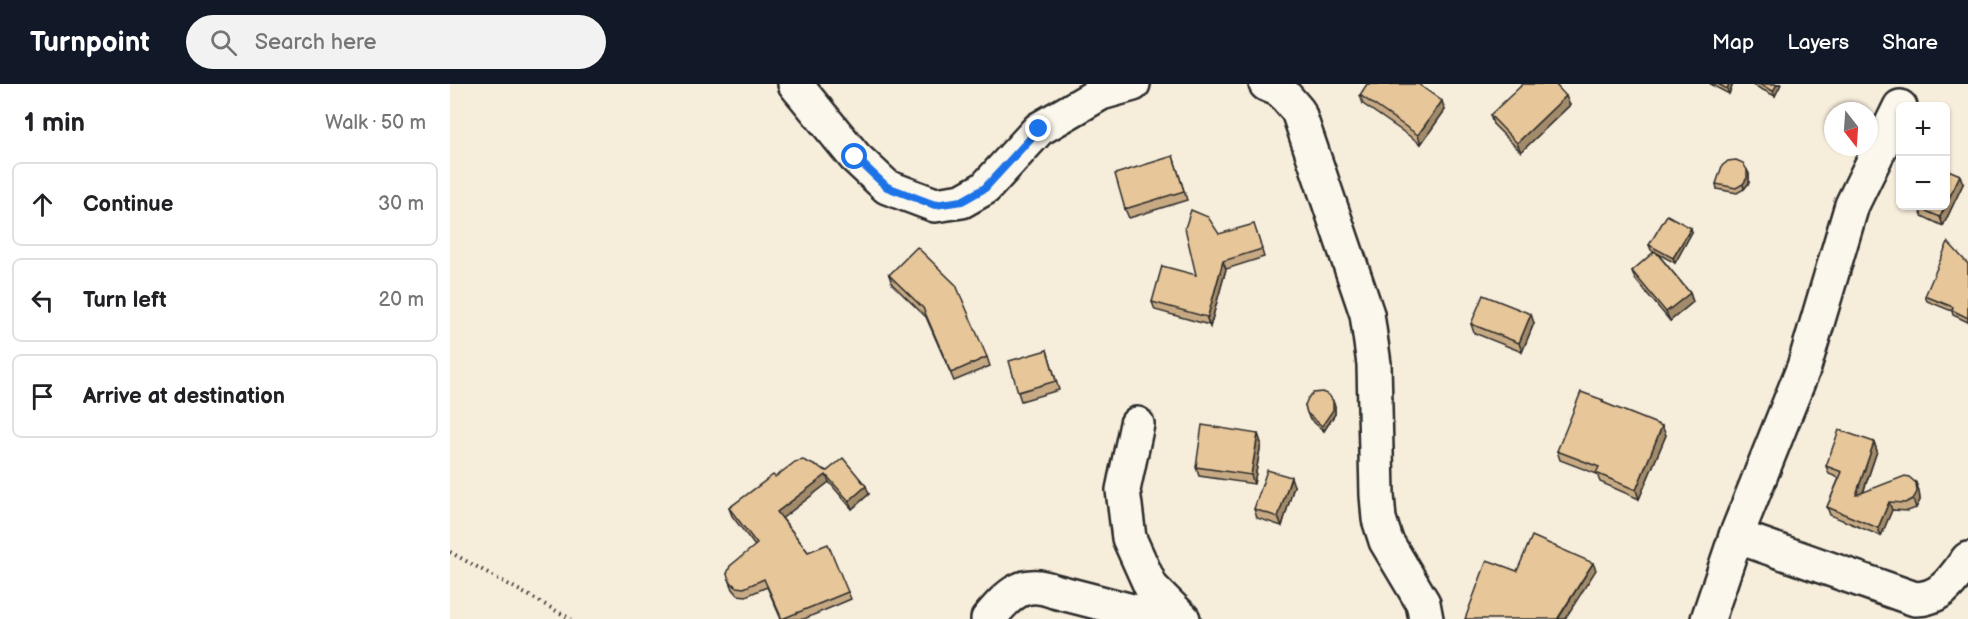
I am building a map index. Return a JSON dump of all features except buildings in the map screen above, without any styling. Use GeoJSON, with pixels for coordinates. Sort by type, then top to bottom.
{"type":"FeatureCollection","features":[{"type":"Feature","properties":{"kind":"street"},"geometry":{"type":"LineString","coordinates":[[795,84],[855,157],[887,187],[935,205],[962,201],[985,188],[1039,129],[1101,93],[1133,84]]}},
{"type":"Feature","properties":{"kind":"street"},"geometry":{"type":"LineString","coordinates":[[1266,84],[1280,90],[1298,111],[1367,314],[1374,364],[1379,519],[1386,541],[1423,603],[1426,619]]}},
{"type":"Feature","properties":{"kind":"street"},"geometry":{"type":"LineString","coordinates":[[1904,102],[1913,84]]}},
{"type":"Feature","properties":{"kind":"street"},"geometry":{"type":"LineString","coordinates":[[1708,619],[1736,536],[1804,367],[1852,205],[1896,117]]}},
{"type":"Feature","properties":{"kind":"street"},"geometry":{"type":"LineString","coordinates":[[1137,424],[1123,490],[1129,538],[1150,587],[1183,619]]}},
{"type":"Feature","properties":{"kind":"street"},"geometry":{"type":"LineString","coordinates":[[1736,536],[1915,599],[1926,599],[1940,593],[1968,559]]}},
{"type":"Feature","properties":{"kind":"street"},"geometry":{"type":"LineString","coordinates":[[988,619],[1011,593],[1025,586],[1044,586],[1054,591],[1163,619]]}},
{"type":"Feature","properties":{"kind":"path"},"geometry":{"type":"LineString","coordinates":[[450,552],[571,619]]}},
{"type":"Feature","properties":{"kind":"route"},"geometry":{"type":"LineString","coordinates":[[855,157],[887,187],[935,205],[962,201],[985,188],[1039,129]]}}]}
